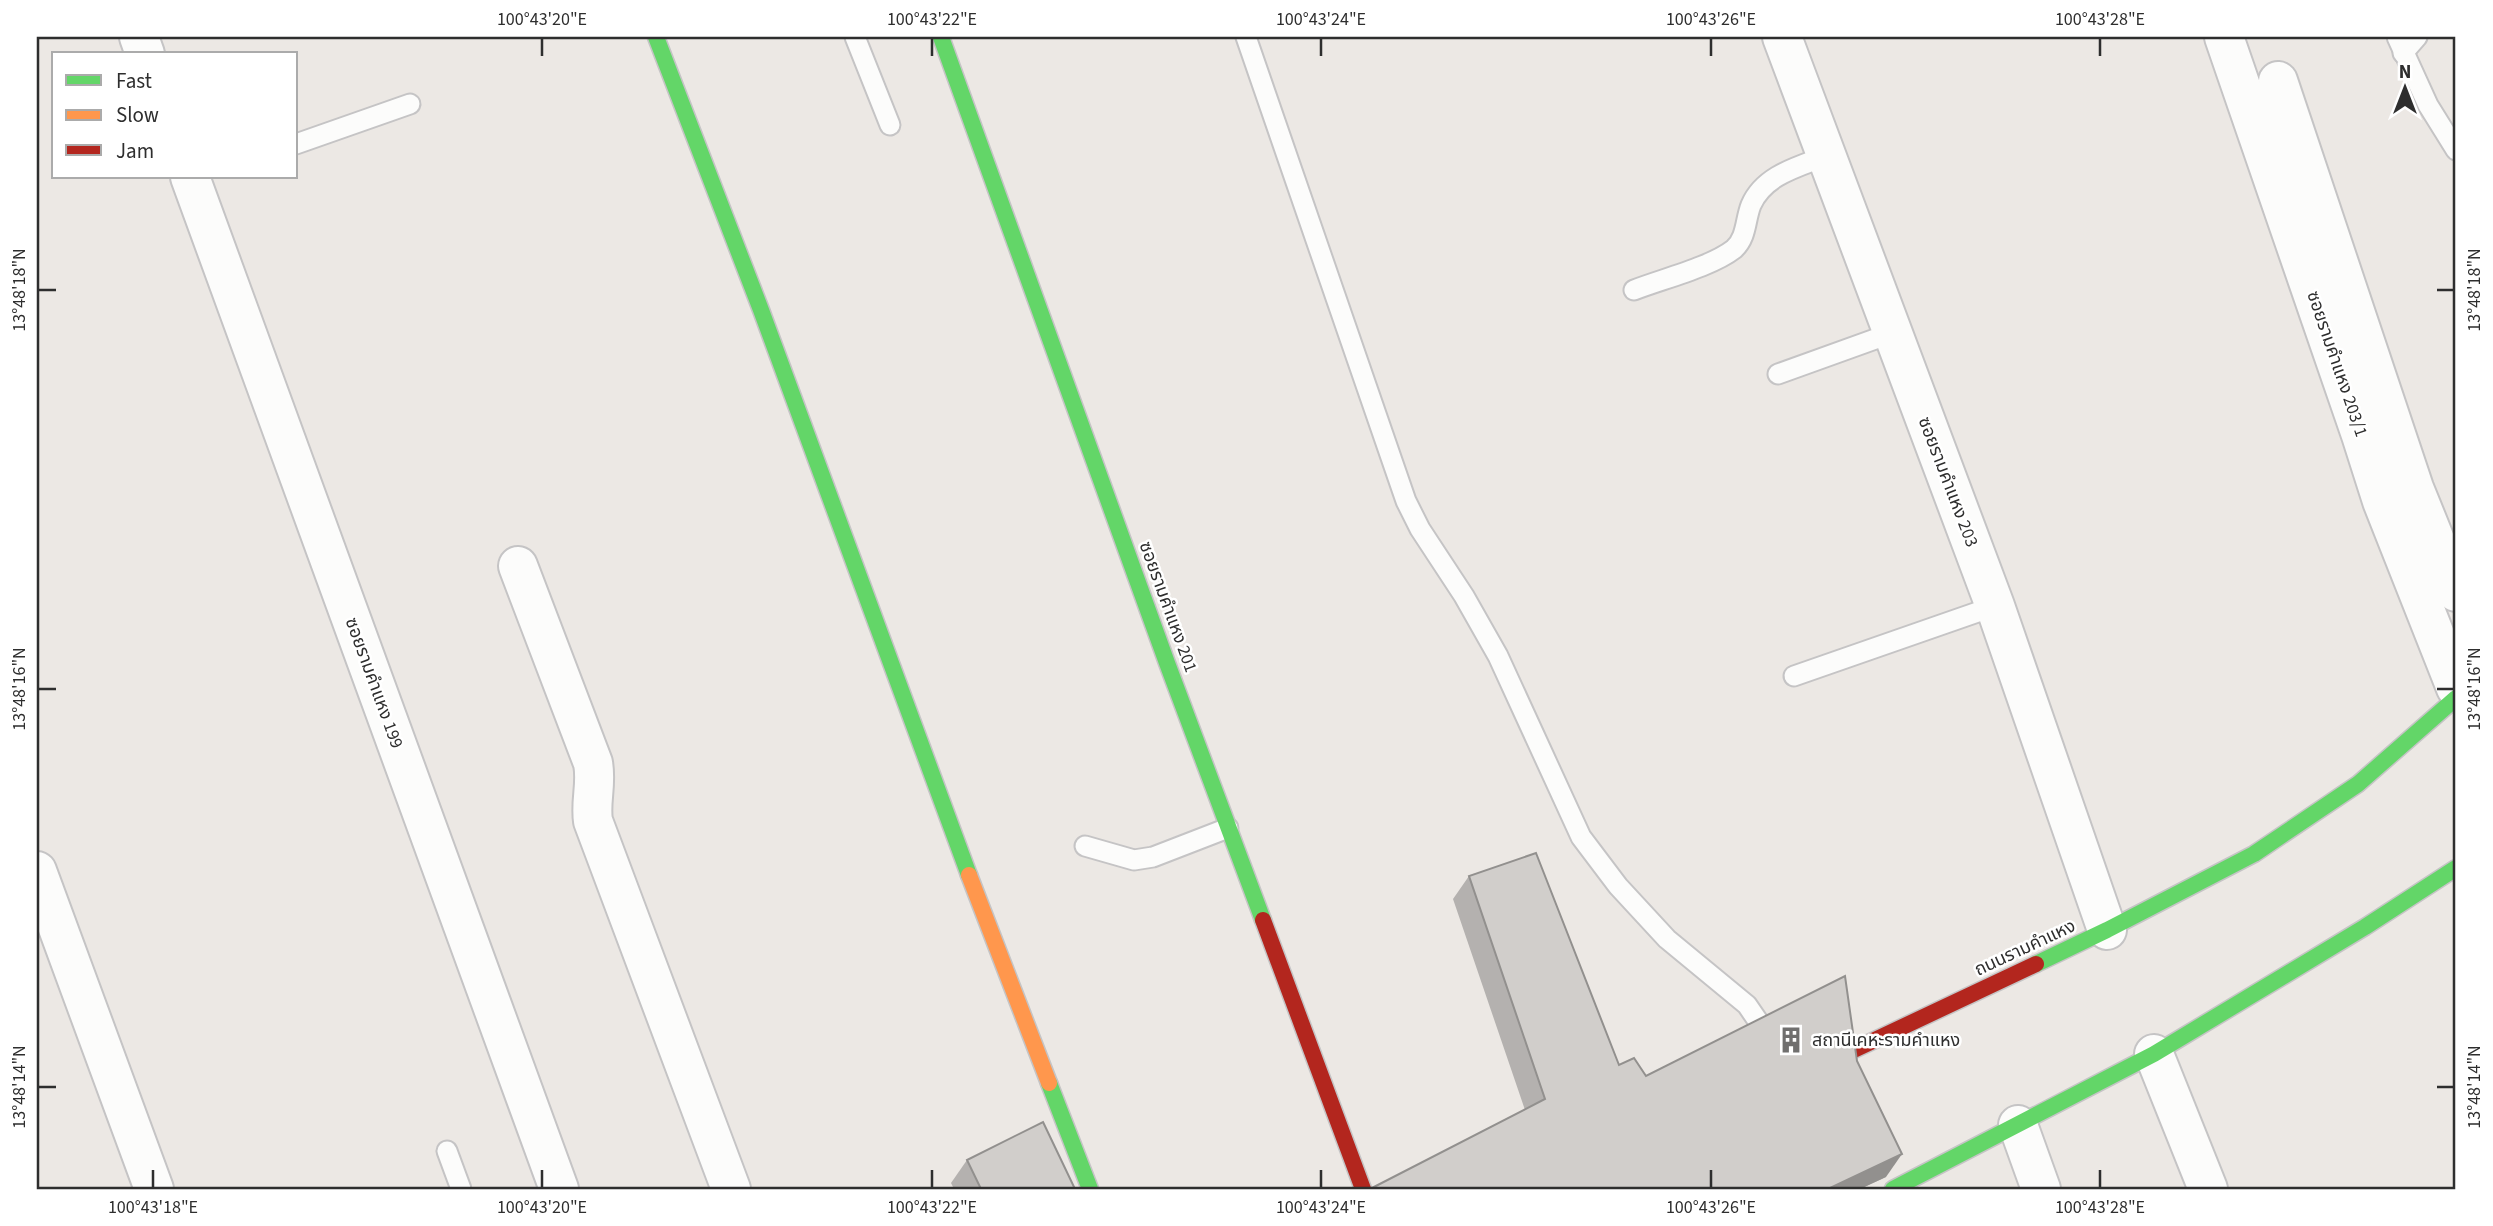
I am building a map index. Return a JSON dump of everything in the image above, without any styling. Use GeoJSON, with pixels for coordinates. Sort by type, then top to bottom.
{"type":"FeatureCollection","features":[{"type":"Feature","properties":{"kind":"street"},"geometry":{"type":"LineString","coordinates":[[656,37],[761,310],[945,814],[1090,1189]]}},
{"type":"Feature","properties":{"kind":"street","name":"ซอยรามคำแหง 201"},"geometry":{"type":"LineString","coordinates":[[941,37],[1228,828],[1363,1189]]}},
{"type":"Feature","properties":{"kind":"street","name":"ซอยรามคำแหง 203"},"geometry":{"type":"LineString","coordinates":[[1782,37],[1995,606],[2107,930]]}},
{"type":"Feature","properties":{"kind":"street","name":"ซอยรามคำแหง 203/1"},"geometry":{"type":"LineString","coordinates":[[2224,37],[2352,408],[2456,593]]}},
{"type":"Feature","properties":{"kind":"street","name":"ซอยรามคำแหง 203/1"},"geometry":{"type":"LineString","coordinates":[[2278,81],[2456,688]]}},
{"type":"Feature","properties":{"kind":"street","name":"ซอยรามคำแหง 199"},"geometry":{"type":"LineString","coordinates":[[194,178],[559,1189]]}},
{"type":"Feature","properties":{"kind":"street"},"geometry":{"type":"LineString","coordinates":[[518,566],[593,763],[596,790],[590,805],[593,821],[731,1189]]}},
{"type":"Feature","properties":{"kind":"street","name":"ถนนรามคำแหง"},"geometry":{"type":"LineString","coordinates":[[1788,1068],[2107,930],[2254,854],[2358,784],[2456,698]]}},
{"type":"Feature","properties":{"kind":"street"},"geometry":{"type":"LineString","coordinates":[[1893,1189],[2154,1054],[2456,869]]}},
{"type":"Feature","properties":{"kind":"street"},"geometry":{"type":"LineString","coordinates":[[37,871],[154,1189]]}},
{"type":"Feature","properties":{"kind":"street"},"geometry":{"type":"LineString","coordinates":[[2154,1054],[2208,1189]]}},
{"type":"Feature","properties":{"kind":"street"},"geometry":{"type":"LineString","coordinates":[[2018,1125],[2041,1189]]}},
{"type":"Feature","properties":{"kind":"lane"},"geometry":{"type":"LineString","coordinates":[[855,37],[890,125]]}},
{"type":"Feature","properties":{"kind":"lane"},"geometry":{"type":"LineString","coordinates":[[1246,37],[1406,500],[1420,528],[1464,596],[1498,656],[1581,837],[1618,886],[1667,940],[1747,1006],[1788,1068]]}},
{"type":"Feature","properties":{"kind":"lane"},"geometry":{"type":"LineString","coordinates":[[2417,37],[2400,45],[2428,105],[2455,147]]}},
{"type":"Feature","properties":{"kind":"lane"},"geometry":{"type":"LineString","coordinates":[[298,143],[410,104]]}},
{"type":"Feature","properties":{"kind":"lane"},"geometry":{"type":"LineString","coordinates":[[1634,290],[1719,259],[1736,247],[1745,233],[1751,206],[1759,191],[1777,176],[1826,156]]}},
{"type":"Feature","properties":{"kind":"lane"},"geometry":{"type":"LineString","coordinates":[[1778,374],[1892,333]]}},
{"type":"Feature","properties":{"kind":"lane"},"geometry":{"type":"LineString","coordinates":[[1794,676],[1995,606]]}},
{"type":"Feature","properties":{"kind":"lane"},"geometry":{"type":"LineString","coordinates":[[1085,846],[1134,860],[1153,857],[1228,828]]}},
{"type":"Feature","properties":{"kind":"lane"},"geometry":{"type":"LineString","coordinates":[[447,1151],[461,1189]]}},
{"type":"Feature","properties":{"kind":"building","name":"สถานีเคหะรามคำแหง"},"geometry":{"type":"Polygon","coordinates":[[[1536,853],[1619,1065],[1634,1058],[1646,1076],[1845,976],[1857,1061],[1902,1154],[1828,1189],[1370,1189],[1545,1099],[1469,876],[1536,853]]]}},
{"type":"Feature","properties":{"kind":"building"},"geometry":{"type":"Polygon","coordinates":[[[1043,1122],[1075,1189],[981,1189],[967,1160],[1043,1122]]]}},
{"type":"Feature","properties":{"kind":"traffic: fast"},"geometry":{"type":"LineString","coordinates":[[656,37],[761,310],[969,875]]}},
{"type":"Feature","properties":{"kind":"traffic: fast"},"geometry":{"type":"LineString","coordinates":[[941,37],[1167,663],[1263,920]]}},
{"type":"Feature","properties":{"kind":"traffic: fast"},"geometry":{"type":"LineString","coordinates":[[2036,964],[2254,854],[2358,784],[2456,698]]}},
{"type":"Feature","properties":{"kind":"traffic: fast"},"geometry":{"type":"LineString","coordinates":[[1893,1189],[2154,1054],[2365,927],[2456,868]]}},
{"type":"Feature","properties":{"kind":"traffic: fast"},"geometry":{"type":"LineString","coordinates":[[1049,1083],[1090,1189]]}},
{"type":"Feature","properties":{"kind":"traffic: slow"},"geometry":{"type":"LineString","coordinates":[[969,875],[1049,1083]]}},
{"type":"Feature","properties":{"kind":"traffic: jam"},"geometry":{"type":"LineString","coordinates":[[1263,920],[1363,1189]]}},
{"type":"Feature","properties":{"kind":"traffic: jam"},"geometry":{"type":"LineString","coordinates":[[1807,1072],[2036,964]]}},
{"type":"Feature","properties":{"kind":"place","name":"สถานีเคหะรามคำแหง"},"geometry":{"type":"Point","coordinates":[1791,1040]}}]}
